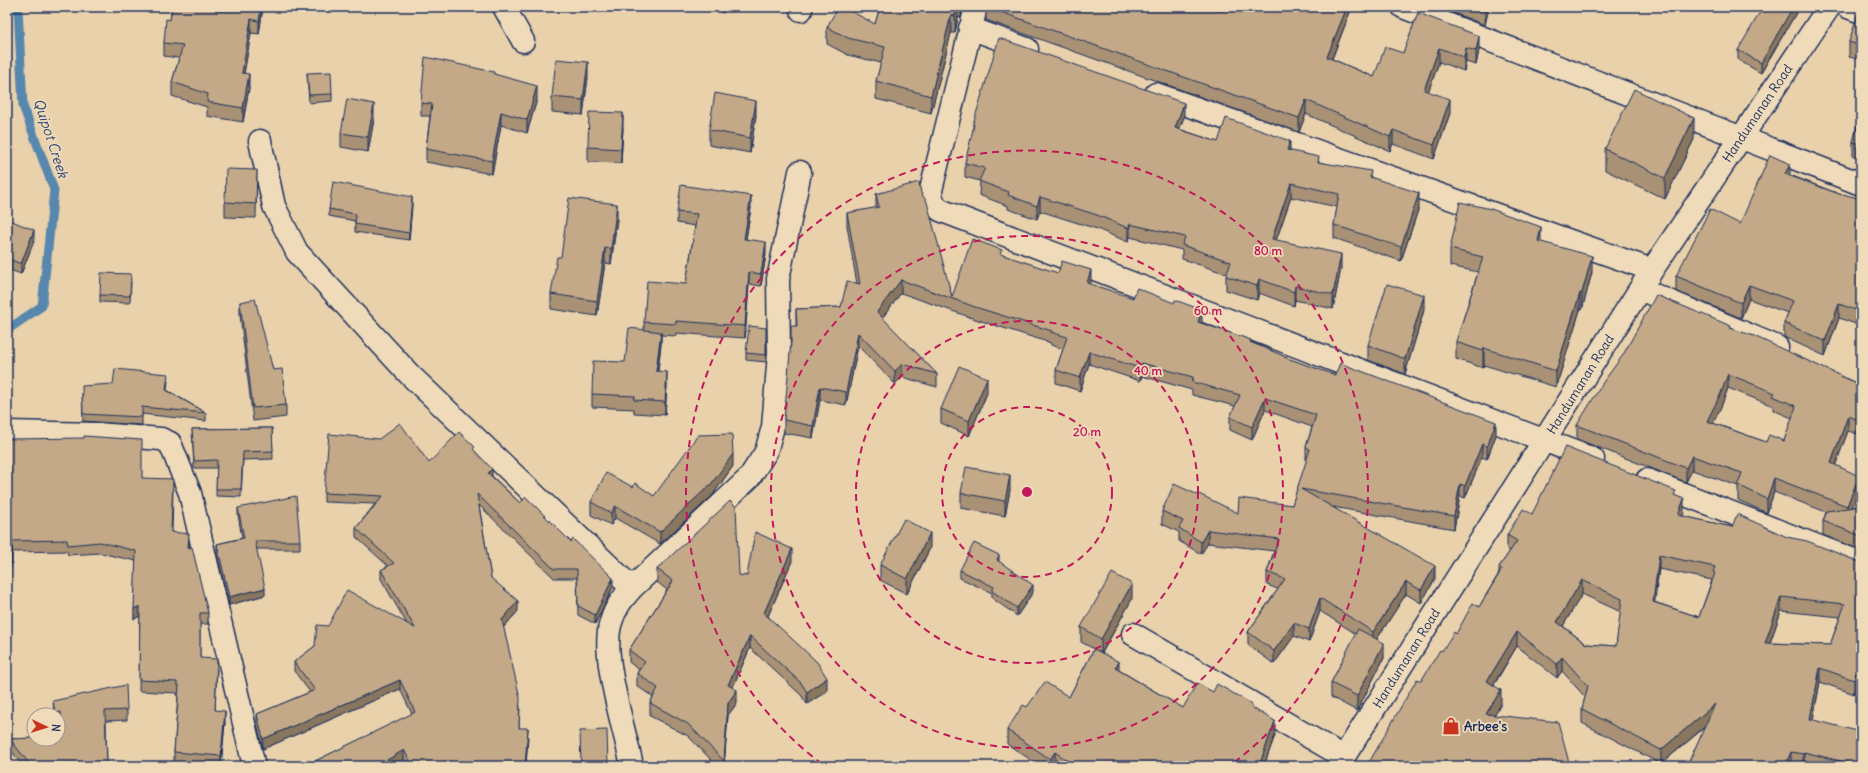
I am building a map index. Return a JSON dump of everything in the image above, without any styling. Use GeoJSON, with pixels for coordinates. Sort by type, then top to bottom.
{"type":"FeatureCollection","features":[{"type":"Feature","properties":{"kind":"street"},"geometry":{"type":"LineString","coordinates":[[504,7],[523,41]]}},
{"type":"Feature","properties":{"kind":"street"},"geometry":{"type":"LineString","coordinates":[[976,7],[931,190],[933,204],[940,210],[1544,440],[1861,563]]}},
{"type":"Feature","properties":{"kind":"street"},"geometry":{"type":"LineString","coordinates":[[1403,7],[1861,184]]}},
{"type":"Feature","properties":{"kind":"street","name":"Handumanan Road"},"geometry":{"type":"LineString","coordinates":[[1341,761],[1652,270],[1829,7]]}},
{"type":"Feature","properties":{"kind":"street"},"geometry":{"type":"LineString","coordinates":[[1848,7],[1861,12]]}},
{"type":"Feature","properties":{"kind":"street"},"geometry":{"type":"LineString","coordinates":[[970,28],[1045,55]]}},
{"type":"Feature","properties":{"kind":"street"},"geometry":{"type":"LineString","coordinates":[[1135,87],[1652,270]]}},
{"type":"Feature","properties":{"kind":"street"},"geometry":{"type":"LineString","coordinates":[[260,141],[274,206],[297,252],[409,374],[613,568],[632,588]]}},
{"type":"Feature","properties":{"kind":"street"},"geometry":{"type":"LineString","coordinates":[[632,766],[611,671],[608,642],[610,623],[619,602],[749,478],[766,452],[774,427],[779,354],[778,279],[800,172]]}},
{"type":"Feature","properties":{"kind":"street"},"geometry":{"type":"LineString","coordinates":[[1640,289],[1750,335],[1797,357]]}},
{"type":"Feature","properties":{"kind":"street"},"geometry":{"type":"LineString","coordinates":[[7,432],[97,434],[161,439],[170,442],[190,493],[254,766]]}},
{"type":"Feature","properties":{"kind":"street"},"geometry":{"type":"LineString","coordinates":[[1133,634],[1341,761]]}},
{"type":"Feature","properties":{"kind":"building"},"geometry":{"type":"Polygon","coordinates":[[[172,7],[261,7],[259,21],[251,19],[242,73],[249,74],[243,108],[207,102],[208,94],[172,82],[183,45],[164,43],[166,19],[170,20],[172,7]]]}},
{"type":"Feature","properties":{"kind":"building"},"geometry":{"type":"Polygon","coordinates":[[[838,7],[843,7],[875,24],[880,7],[956,7],[955,16],[951,15],[931,96],[876,81],[885,47],[848,38],[827,27],[838,7]]]}},
{"type":"Feature","properties":{"kind":"building"},"geometry":{"type":"Polygon","coordinates":[[[987,7],[1102,7],[1124,11],[1125,7],[1204,7],[1220,11],[1221,7],[1347,7],[1327,57],[1374,77],[1385,47],[1403,53],[1418,13],[1479,36],[1476,51],[1466,48],[1464,57],[1439,48],[1424,90],[1450,99],[1434,145],[1393,130],[1390,137],[1306,100],[1299,118],[987,7]]]}},
{"type":"Feature","properties":{"kind":"building"},"geometry":{"type":"Polygon","coordinates":[[[1476,7],[1485,7],[1485,10],[1476,7]]]}},
{"type":"Feature","properties":{"kind":"building"},"geometry":{"type":"Polygon","coordinates":[[[1763,7],[1793,7],[1761,63],[1738,50],[1763,7]]]}},
{"type":"Feature","properties":{"kind":"building"},"geometry":{"type":"Polygon","coordinates":[[[1861,9],[1861,46],[1849,42],[1859,10],[1861,9]]]}},
{"type":"Feature","properties":{"kind":"building"},"geometry":{"type":"Polygon","coordinates":[[[999,38],[1184,103],[1175,128],[1218,142],[1226,118],[1290,141],[1287,150],[1319,157],[1318,162],[1371,171],[1370,177],[1419,193],[1401,247],[1334,225],[1339,194],[1291,183],[1272,239],[1341,254],[1333,295],[1295,286],[1294,292],[1259,279],[1257,286],[1226,276],[1231,262],[1182,245],[1185,237],[1130,224],[1128,228],[1097,215],[1040,197],[1037,206],[1008,195],[1009,192],[979,181],[985,168],[965,163],[973,124],[999,38]]]}},
{"type":"Feature","properties":{"kind":"building"},"geometry":{"type":"Polygon","coordinates":[[[425,57],[494,72],[494,74],[537,86],[527,120],[501,112],[492,161],[426,149],[432,104],[421,103],[425,57]]]}},
{"type":"Feature","properties":{"kind":"building"},"geometry":{"type":"Polygon","coordinates":[[[556,59],[588,62],[583,100],[552,97],[556,59]]]}},
{"type":"Feature","properties":{"kind":"building"},"geometry":{"type":"Polygon","coordinates":[[[331,72],[332,94],[309,95],[307,73],[331,72]]]}},
{"type":"Feature","properties":{"kind":"building"},"geometry":{"type":"Polygon","coordinates":[[[1634,89],[1694,118],[1665,178],[1605,149],[1634,89]]]}},
{"type":"Feature","properties":{"kind":"building"},"geometry":{"type":"Polygon","coordinates":[[[715,93],[756,101],[750,138],[709,130],[715,93]]]}},
{"type":"Feature","properties":{"kind":"building"},"geometry":{"type":"Polygon","coordinates":[[[347,99],[374,104],[368,137],[341,133],[347,99]]]}},
{"type":"Feature","properties":{"kind":"building"},"geometry":{"type":"Polygon","coordinates":[[[589,112],[623,113],[621,149],[588,147],[589,112]]]}},
{"type":"Feature","properties":{"kind":"building"},"geometry":{"type":"Polygon","coordinates":[[[1861,112],[1861,144],[1853,142],[1861,112]]]}},
{"type":"Feature","properties":{"kind":"building"},"geometry":{"type":"Polygon","coordinates":[[[1770,155],[1790,164],[1785,174],[1842,195],[1861,199],[1861,312],[1839,304],[1825,341],[1784,323],[1793,301],[1749,285],[1741,303],[1676,276],[1710,209],[1740,224],[1770,155]]]}},
{"type":"Feature","properties":{"kind":"building"},"geometry":{"type":"Polygon","coordinates":[[[226,169],[257,170],[256,204],[225,202],[226,169]]]}},
{"type":"Feature","properties":{"kind":"building"},"geometry":{"type":"Polygon","coordinates":[[[333,182],[412,197],[409,233],[355,224],[356,214],[329,209],[333,182]]]}},
{"type":"Feature","properties":{"kind":"building"},"geometry":{"type":"Polygon","coordinates":[[[919,182],[921,193],[927,202],[952,297],[972,239],[1002,250],[1000,254],[1058,273],[1062,261],[1091,270],[1087,283],[1133,298],[1137,288],[1174,303],[1175,300],[1202,310],[1198,322],[1251,340],[1250,342],[1284,357],[1335,375],[1340,363],[1496,422],[1487,447],[1482,444],[1465,486],[1460,484],[1454,516],[1301,489],[1435,566],[1421,590],[1406,582],[1373,632],[1320,598],[1309,629],[1294,623],[1274,651],[1248,632],[1285,579],[1267,572],[1279,539],[1208,530],[1201,542],[1179,528],[1183,521],[1162,511],[1174,484],[1198,495],[1199,494],[1238,513],[1239,498],[1292,505],[1310,449],[1306,447],[1316,415],[1265,398],[1252,427],[1230,417],[1240,395],[1192,382],[1193,377],[1142,363],[1140,368],[1089,352],[1080,378],[1056,370],[1067,337],[975,307],[901,280],[877,312],[937,374],[902,364],[895,371],[858,333],[846,392],[820,387],[813,426],[784,420],[791,326],[797,326],[796,309],[841,307],[847,281],[860,284],[847,213],[879,207],[876,194],[919,182]]]}},
{"type":"Feature","properties":{"kind":"building"},"geometry":{"type":"Polygon","coordinates":[[[681,185],[751,196],[744,239],[766,242],[761,274],[749,272],[745,326],[676,321],[676,324],[644,322],[647,281],[686,284],[697,214],[677,212],[681,185]]]}},
{"type":"Feature","properties":{"kind":"building"},"geometry":{"type":"Polygon","coordinates":[[[569,198],[617,204],[611,249],[605,248],[597,301],[551,294],[557,257],[561,257],[569,198]]]}},
{"type":"Feature","properties":{"kind":"building"},"geometry":{"type":"Polygon","coordinates":[[[1460,202],[1491,209],[1541,227],[1538,241],[1592,256],[1582,293],[1580,293],[1556,371],[1484,348],[1483,351],[1456,342],[1483,257],[1450,249],[1460,202]]]}},
{"type":"Feature","properties":{"kind":"building"},"geometry":{"type":"Polygon","coordinates":[[[7,219],[34,230],[21,264],[7,258],[7,219]]]}},
{"type":"Feature","properties":{"kind":"building"},"geometry":{"type":"Polygon","coordinates":[[[101,273],[131,274],[130,296],[100,295],[101,273]]]}},
{"type":"Feature","properties":{"kind":"building"},"geometry":{"type":"Polygon","coordinates":[[[1387,284],[1424,295],[1405,359],[1368,345],[1387,284]]]}},
{"type":"Feature","properties":{"kind":"building"},"geometry":{"type":"Polygon","coordinates":[[[1656,295],[1731,326],[1730,328],[1754,336],[1861,384],[1861,421],[1848,416],[1831,463],[1859,476],[1847,506],[1774,478],[1767,499],[1738,485],[1742,473],[1692,456],[1686,468],[1577,425],[1604,381],[1623,355],[1656,295]],[[1728,374],[1721,393],[1707,421],[1766,442],[1769,435],[1784,441],[1796,406],[1773,396],[1775,393],[1728,374]]]}},
{"type":"Feature","properties":{"kind":"building"},"geometry":{"type":"Polygon","coordinates":[[[255,299],[273,370],[282,369],[286,405],[253,408],[240,302],[255,299]]]}},
{"type":"Feature","properties":{"kind":"building"},"geometry":{"type":"Polygon","coordinates":[[[749,326],[766,328],[766,355],[746,353],[749,326]]]}},
{"type":"Feature","properties":{"kind":"building"},"geometry":{"type":"Polygon","coordinates":[[[629,328],[661,332],[656,371],[667,372],[665,402],[634,400],[635,396],[592,394],[593,361],[625,362],[629,328]]]}},
{"type":"Feature","properties":{"kind":"building"},"geometry":{"type":"Polygon","coordinates":[[[959,366],[987,378],[969,421],[941,409],[959,366]]]}},
{"type":"Feature","properties":{"kind":"building"},"geometry":{"type":"Polygon","coordinates":[[[115,369],[168,374],[166,390],[206,413],[142,407],[142,417],[83,414],[82,386],[113,384],[115,369]]]}},
{"type":"Feature","properties":{"kind":"building"},"geometry":{"type":"Polygon","coordinates":[[[400,423],[429,463],[459,432],[475,447],[473,449],[492,469],[488,473],[520,503],[526,497],[571,542],[573,539],[613,578],[595,615],[578,606],[577,569],[554,569],[477,494],[491,578],[518,601],[502,620],[520,698],[519,728],[528,728],[525,766],[413,766],[404,750],[377,766],[305,766],[415,712],[400,680],[263,739],[257,714],[315,690],[294,662],[315,646],[317,625],[328,626],[347,590],[415,628],[381,570],[394,563],[356,528],[383,496],[324,493],[329,434],[379,439],[400,423]]]}},
{"type":"Feature","properties":{"kind":"building"},"geometry":{"type":"Polygon","coordinates":[[[272,428],[273,451],[243,452],[241,489],[216,489],[217,460],[194,461],[192,429],[272,428]]]}},
{"type":"Feature","properties":{"kind":"building"},"geometry":{"type":"Polygon","coordinates":[[[732,434],[733,454],[712,483],[660,532],[615,506],[611,513],[591,502],[606,473],[633,487],[635,483],[654,496],[698,435],[732,434]]]}},
{"type":"Feature","properties":{"kind":"building"},"geometry":{"type":"Polygon","coordinates":[[[84,436],[142,440],[142,478],[173,479],[171,532],[189,534],[188,548],[192,547],[208,613],[200,613],[200,658],[217,659],[215,710],[225,711],[221,756],[174,752],[179,685],[177,685],[177,682],[139,680],[140,606],[134,609],[136,551],[100,542],[68,545],[67,540],[12,541],[9,576],[7,576],[7,439],[84,438],[84,436]]]}},
{"type":"Feature","properties":{"kind":"building"},"geometry":{"type":"Polygon","coordinates":[[[1565,447],[1676,491],[1674,495],[1684,499],[1678,515],[1732,527],[1737,514],[1787,537],[1807,541],[1857,561],[1861,561],[1861,660],[1854,680],[1820,668],[1810,719],[1861,732],[1861,766],[1804,752],[1803,754],[1791,752],[1785,766],[1687,766],[1715,704],[1661,750],[1582,709],[1588,686],[1562,657],[1557,664],[1517,632],[1487,681],[1501,690],[1486,714],[1558,722],[1570,766],[1367,766],[1417,679],[1421,681],[1440,650],[1442,651],[1454,632],[1456,634],[1473,603],[1479,607],[1502,569],[1499,567],[1517,541],[1507,535],[1523,509],[1532,514],[1565,447]],[[1659,555],[1653,602],[1699,617],[1715,573],[1713,572],[1715,567],[1659,555]],[[1582,580],[1557,622],[1586,644],[1616,646],[1622,599],[1582,580]],[[1781,597],[1765,643],[1830,645],[1845,604],[1781,597]]]}},
{"type":"Feature","properties":{"kind":"building"},"geometry":{"type":"Polygon","coordinates":[[[966,467],[1010,475],[1005,501],[961,493],[966,467]]]}},
{"type":"Feature","properties":{"kind":"building"},"geometry":{"type":"Polygon","coordinates":[[[296,496],[300,541],[255,541],[265,588],[229,597],[217,544],[244,538],[238,508],[296,496]]]}},
{"type":"Feature","properties":{"kind":"building"},"geometry":{"type":"Polygon","coordinates":[[[730,501],[736,507],[739,575],[747,576],[755,532],[792,549],[764,613],[817,662],[827,678],[807,692],[801,683],[750,636],[728,685],[737,690],[728,703],[724,761],[688,724],[650,703],[658,688],[637,673],[645,662],[629,650],[673,581],[657,569],[730,501]]]}},
{"type":"Feature","properties":{"kind":"building"},"geometry":{"type":"Polygon","coordinates":[[[1861,506],[1861,536],[1823,521],[1827,511],[1861,506]]]}},
{"type":"Feature","properties":{"kind":"building"},"geometry":{"type":"Polygon","coordinates":[[[904,519],[930,533],[907,579],[880,565],[904,519]]]}},
{"type":"Feature","properties":{"kind":"building"},"geometry":{"type":"Polygon","coordinates":[[[974,543],[999,555],[997,560],[1033,585],[1017,608],[992,591],[994,587],[960,570],[974,543]]]}},
{"type":"Feature","properties":{"kind":"building"},"geometry":{"type":"Polygon","coordinates":[[[1112,573],[1132,584],[1101,639],[1081,627],[1112,573]]]}},
{"type":"Feature","properties":{"kind":"building"},"geometry":{"type":"Polygon","coordinates":[[[1358,629],[1384,643],[1357,696],[1331,683],[1358,629]]]}},
{"type":"Feature","properties":{"kind":"building"},"geometry":{"type":"Polygon","coordinates":[[[1094,649],[1119,662],[1115,668],[1183,708],[1197,683],[1213,692],[1217,684],[1252,704],[1251,707],[1275,721],[1259,766],[1075,766],[1055,752],[1050,759],[1007,730],[1023,705],[1027,707],[1045,682],[1069,697],[1094,649]]]}},
{"type":"Feature","properties":{"kind":"building"},"geometry":{"type":"Polygon","coordinates":[[[126,685],[127,710],[105,711],[107,766],[31,766],[10,739],[26,738],[26,747],[66,747],[66,707],[54,707],[53,701],[126,685]]]}},
{"type":"Feature","properties":{"kind":"building"},"geometry":{"type":"Polygon","coordinates":[[[607,730],[608,766],[581,766],[580,731],[607,730]]]}},
{"type":"Feature","properties":{"kind":"building"},"geometry":{"type":"Polygon","coordinates":[[[1001,762],[1005,766],[998,766],[1001,762]]]}},
{"type":"Feature","properties":{"kind":"waterway","name":"Quipot Creek"},"geometry":{"type":"LineString","coordinates":[[7,330],[42,306],[54,190],[23,106],[18,7]]}},
{"type":"Feature","properties":{"kind":"place","name":"Arbee's"},"geometry":{"type":"Point","coordinates":[1451,726]}}]}
